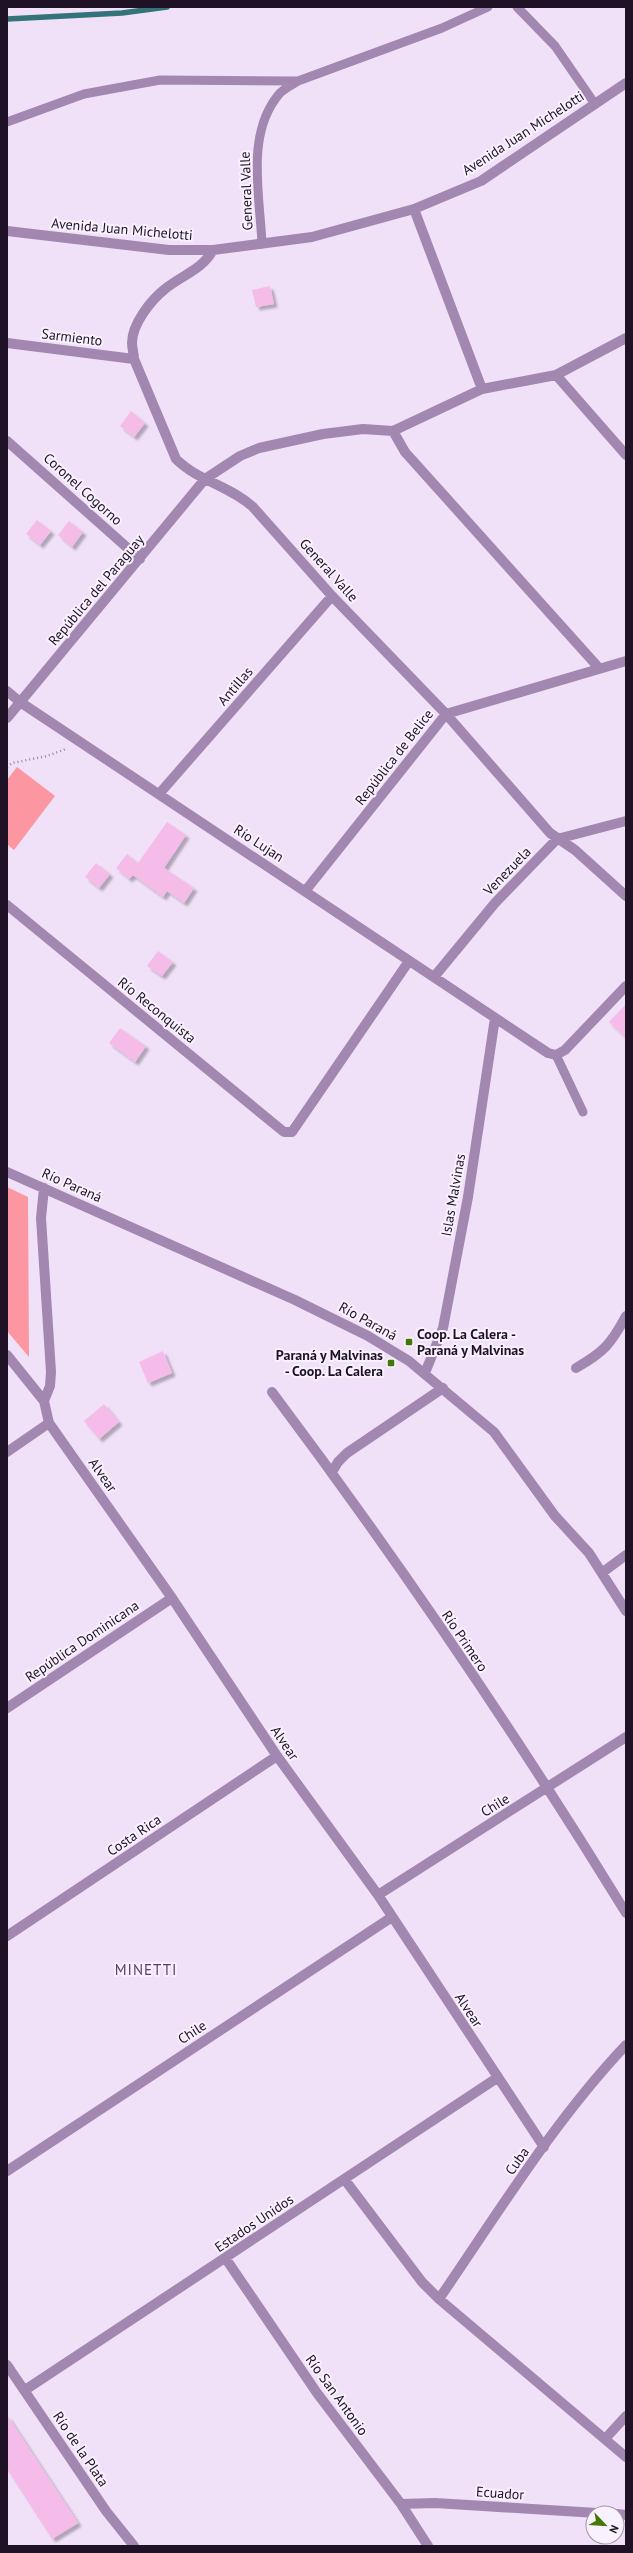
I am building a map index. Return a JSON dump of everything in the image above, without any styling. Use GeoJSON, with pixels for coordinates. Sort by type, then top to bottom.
{"type":"FeatureCollection","features":[{"type":"Feature","properties":{"kind":"street","name":"Avenida Juan Michelotti"},"geometry":{"type":"LineString","coordinates":[[7,232],[170,250],[213,250],[312,237],[414,209],[481,181],[626,83]]}},
{"type":"Feature","properties":{"kind":"street"},"geometry":{"type":"LineString","coordinates":[[414,209],[482,389]]}},
{"type":"Feature","properties":{"kind":"street","name":"General Valle"},"geometry":{"type":"LineString","coordinates":[[213,250],[207,260],[165,289],[146,310],[134,330],[132,343],[134,359],[176,459],[187,470],[242,497],[332,596],[446,714],[557,839],[575,850],[626,896]]}},
{"type":"Feature","properties":{"kind":"street"},"geometry":{"type":"LineString","coordinates":[[599,668],[405,452],[393,430],[482,389],[556,375],[626,338]]}},
{"type":"Feature","properties":{"kind":"street","name":"Sarmiento"},"geometry":{"type":"LineString","coordinates":[[7,343],[134,359]]}},
{"type":"Feature","properties":{"kind":"street"},"geometry":{"type":"LineString","coordinates":[[556,375],[626,455]]}},
{"type":"Feature","properties":{"kind":"street","name":"República del Paraguay"},"geometry":{"type":"LineString","coordinates":[[7,718],[205,479],[240,456],[259,448],[323,434],[363,429],[393,430]]}},
{"type":"Feature","properties":{"kind":"street","name":"Coronel Cogorno"},"geometry":{"type":"LineString","coordinates":[[7,441],[140,559]]}},
{"type":"Feature","properties":{"kind":"street","name":"Antillas"},"geometry":{"type":"LineString","coordinates":[[159,794],[332,596]]}},
{"type":"Feature","properties":{"kind":"street","name":"República de Belice"},"geometry":{"type":"LineString","coordinates":[[306,890],[446,714],[626,661]]}},
{"type":"Feature","properties":{"kind":"street","name":"Río Lujan"},"geometry":{"type":"LineString","coordinates":[[7,691],[20,702],[306,890],[495,1018],[552,1054]]}},
{"type":"Feature","properties":{"kind":"street"},"geometry":{"type":"LineString","coordinates":[[557,839],[626,821]]}},
{"type":"Feature","properties":{"kind":"street","name":"Venezuela"},"geometry":{"type":"LineString","coordinates":[[434,977],[495,903],[557,839]]}},
{"type":"Feature","properties":{"kind":"street","name":"Río Reconquista"},"geometry":{"type":"LineString","coordinates":[[7,905],[284,1132],[292,1132],[409,961]]}},
{"type":"Feature","properties":{"kind":"street"},"geometry":{"type":"LineString","coordinates":[[552,1054],[565,1050],[626,986]]}},
{"type":"Feature","properties":{"kind":"street","name":"Islas Malvinas"},"geometry":{"type":"LineString","coordinates":[[425,1373],[443,1328],[468,1197],[495,1018]]}},
{"type":"Feature","properties":{"kind":"street","name":"Río Paraná"},"geometry":{"type":"LineString","coordinates":[[7,1172],[333,1318],[368,1336],[425,1373],[494,1432],[555,1516],[603,1572],[626,1611]]}},
{"type":"Feature","properties":{"kind":"street"},"geometry":{"type":"LineString","coordinates":[[44,1188],[41,1218],[51,1372],[50,1386],[44,1401]]}},
{"type":"Feature","properties":{"kind":"street"},"geometry":{"type":"LineString","coordinates":[[576,1368],[599,1355],[614,1338],[626,1316]]}},
{"type":"Feature","properties":{"kind":"street","name":"Alvear"},"geometry":{"type":"LineString","coordinates":[[7,1355],[44,1401],[48,1423],[172,1598],[277,1756],[378,1895],[497,2078],[544,2147]]}},
{"type":"Feature","properties":{"kind":"street"},"geometry":{"type":"LineString","coordinates":[[332,1472],[338,1462],[347,1453],[443,1388]]}},
{"type":"Feature","properties":{"kind":"street","name":"Río Primero"},"geometry":{"type":"LineString","coordinates":[[272,1392],[332,1472],[549,1787],[626,1913]]}},
{"type":"Feature","properties":{"kind":"street"},"geometry":{"type":"LineString","coordinates":[[7,1452],[48,1423]]}},
{"type":"Feature","properties":{"kind":"street"},"geometry":{"type":"LineString","coordinates":[[603,1572],[626,1555]]}},
{"type":"Feature","properties":{"kind":"street","name":"República Dominicana"},"geometry":{"type":"LineString","coordinates":[[7,1708],[172,1598]]}},
{"type":"Feature","properties":{"kind":"street","name":"Chile"},"geometry":{"type":"LineString","coordinates":[[378,1895],[626,1737]]}},
{"type":"Feature","properties":{"kind":"street","name":"Costa Rica"},"geometry":{"type":"LineString","coordinates":[[7,1936],[277,1756]]}},
{"type":"Feature","properties":{"kind":"street","name":"Chile"},"geometry":{"type":"LineString","coordinates":[[7,2171],[392,1917]]}},
{"type":"Feature","properties":{"kind":"street","name":"Cuba"},"geometry":{"type":"LineString","coordinates":[[439,2299],[544,2147],[606,2066],[626,2045]]}},
{"type":"Feature","properties":{"kind":"street","name":"Estados Unidos"},"geometry":{"type":"LineString","coordinates":[[25,2390],[226,2259],[497,2078]]}},
{"type":"Feature","properties":{"kind":"street"},"geometry":{"type":"LineString","coordinates":[[345,2180],[422,2282],[439,2299],[626,2457]]}},
{"type":"Feature","properties":{"kind":"street","name":"Río San Antonio"},"geometry":{"type":"LineString","coordinates":[[226,2259],[317,2393],[401,2504],[428,2546]]}},
{"type":"Feature","properties":{"kind":"street","name":"Río de la Plata"},"geometry":{"type":"LineString","coordinates":[[7,2365],[106,2511],[134,2546]]}},
{"type":"Feature","properties":{"kind":"street"},"geometry":{"type":"LineString","coordinates":[[605,2439],[626,2416]]}},
{"type":"Feature","properties":{"kind":"street","name":"Ecuador"},"geometry":{"type":"LineString","coordinates":[[401,2504],[435,2503],[585,2512]]}},
{"type":"Feature","properties":{"kind":"lane"},"geometry":{"type":"LineString","coordinates":[[7,122],[84,94],[160,80],[298,81],[442,28],[488,7]]}},
{"type":"Feature","properties":{"kind":"lane"},"geometry":{"type":"LineString","coordinates":[[517,7],[555,46],[596,104]]}},
{"type":"Feature","properties":{"kind":"lane","name":"General Valle"},"geometry":{"type":"LineString","coordinates":[[262,244],[258,147],[263,123],[281,92],[298,81]]}},
{"type":"Feature","properties":{"kind":"lane"},"geometry":{"type":"LineString","coordinates":[[552,1054],[583,1112]]}},
{"type":"Feature","properties":{"kind":"path"},"geometry":{"type":"LineString","coordinates":[[7,767],[12,762],[47,756],[82,743]]}},
{"type":"Feature","properties":{"kind":"shaded area"},"geometry":{"type":"Polygon","coordinates":[[[17,767],[55,796],[14,850],[7,844],[7,780],[17,767]]]}},
{"type":"Feature","properties":{"kind":"shaded area"},"geometry":{"type":"Polygon","coordinates":[[[7,1187],[28,1197],[29,1357],[7,1331],[7,1187]]]}},
{"type":"Feature","properties":{"kind":"building"},"geometry":{"type":"Polygon","coordinates":[[[270,286],[274,304],[256,307],[252,290],[270,286]]]}},
{"type":"Feature","properties":{"kind":"building"},"geometry":{"type":"Polygon","coordinates":[[[131,411],[145,423],[134,437],[120,426],[131,411]]]}},
{"type":"Feature","properties":{"kind":"building"},"geometry":{"type":"Polygon","coordinates":[[[37,520],[51,531],[40,545],[26,534],[37,520]]]}},
{"type":"Feature","properties":{"kind":"building"},"geometry":{"type":"Polygon","coordinates":[[[69,521],[83,532],[72,547],[58,535],[69,521]]]}},
{"type":"Feature","properties":{"kind":"building"},"geometry":{"type":"Polygon","coordinates":[[[167,822],[186,835],[164,868],[194,888],[184,903],[167,891],[163,897],[133,875],[129,879],[116,868],[127,854],[138,863],[167,822]]]}},
{"type":"Feature","properties":{"kind":"building"},"geometry":{"type":"Polygon","coordinates":[[[96,863],[110,874],[99,888],[85,877],[96,863]]]}},
{"type":"Feature","properties":{"kind":"building"},"geometry":{"type":"Polygon","coordinates":[[[158,951],[173,962],[162,976],[147,966],[158,951]]]}},
{"type":"Feature","properties":{"kind":"building"},"geometry":{"type":"Polygon","coordinates":[[[626,1004],[626,1038],[609,1022],[626,1004]]]}},
{"type":"Feature","properties":{"kind":"building"},"geometry":{"type":"Polygon","coordinates":[[[120,1028],[146,1046],[135,1062],[109,1043],[120,1028]]]}},
{"type":"Feature","properties":{"kind":"building"},"geometry":{"type":"Polygon","coordinates":[[[163,1351],[172,1373],[148,1383],[139,1362],[163,1351]]]}},
{"type":"Feature","properties":{"kind":"building"},"geometry":{"type":"Polygon","coordinates":[[[104,1404],[119,1422],[99,1439],[84,1421],[104,1404]]]}},
{"type":"Feature","properties":{"kind":"building"},"geometry":{"type":"Polygon","coordinates":[[[7,2415],[78,2523],[52,2539],[7,2469],[7,2415]]]}},
{"type":"Feature","properties":{"kind":"waterway"},"geometry":{"type":"LineString","coordinates":[[7,19],[122,13],[167,7]]}},
{"type":"Feature","properties":{"kind":"place","name":"Coop. La Calera - Paraná y Malvinas"},"geometry":{"type":"Point","coordinates":[409,1342]}},
{"type":"Feature","properties":{"kind":"place","name":"Paraná y Malvinas - Coop. La Calera"},"geometry":{"type":"Point","coordinates":[391,1363]}},
{"type":"Feature","properties":{"kind":"district","name":"MINETTI"},"geometry":{"type":"Point","coordinates":[146,1969]}}]}
